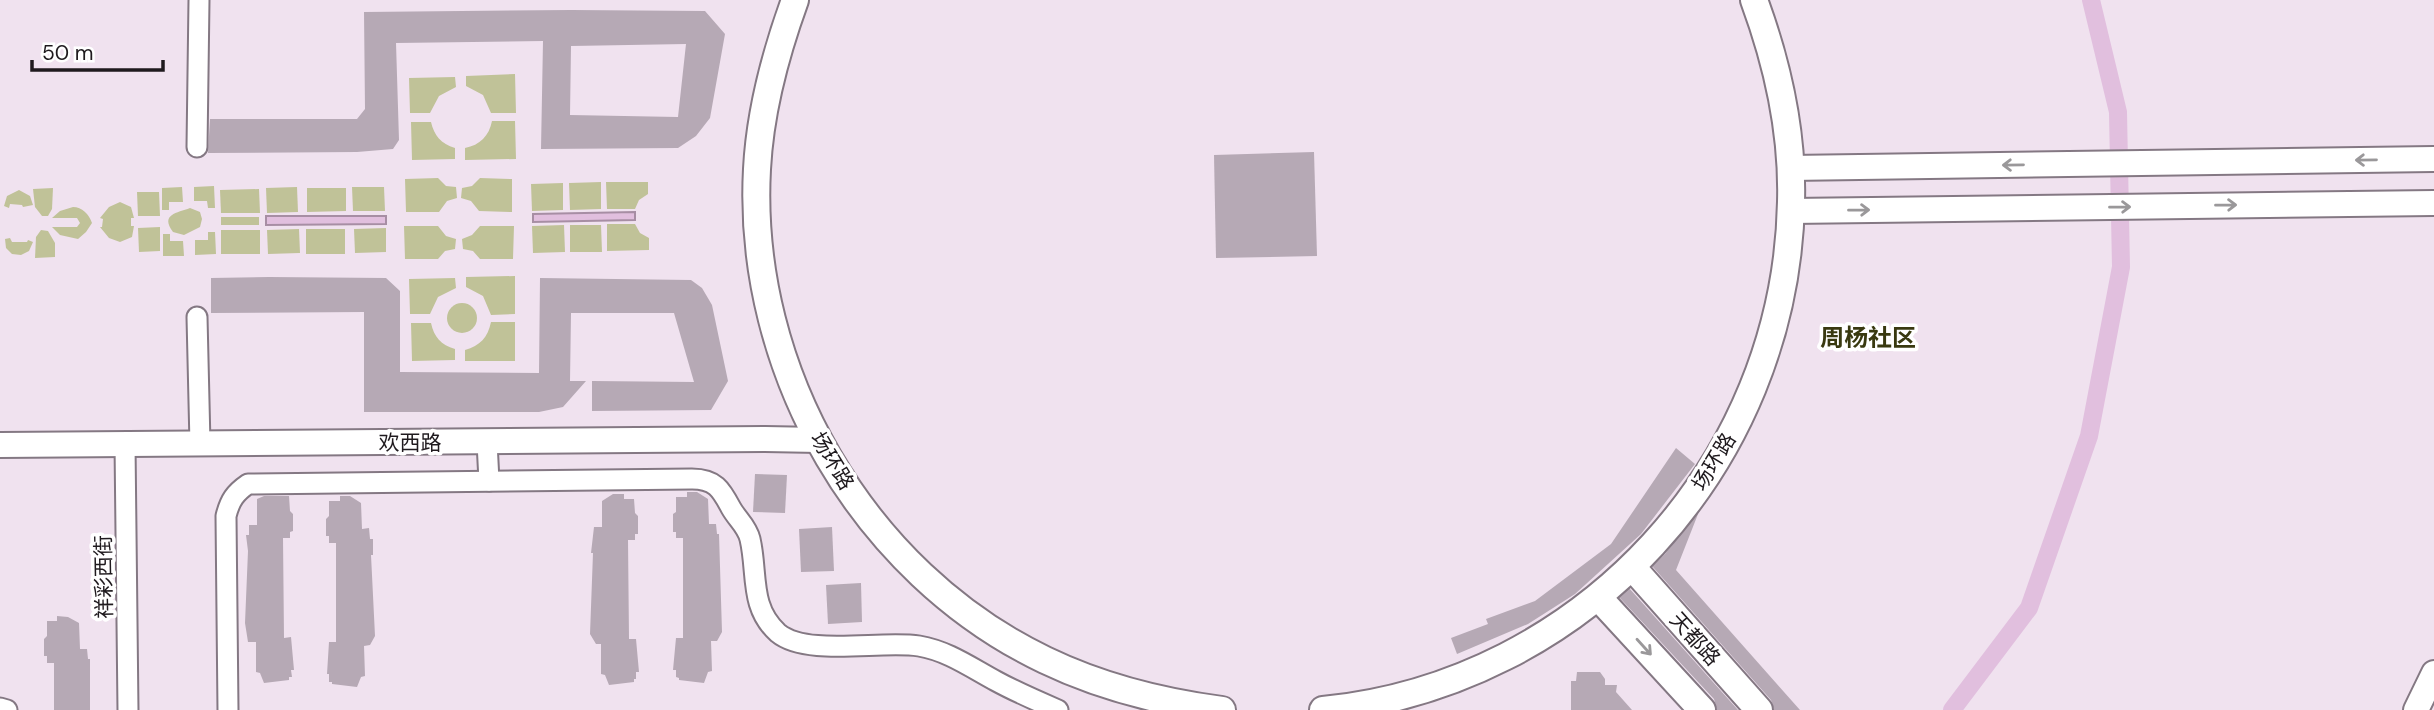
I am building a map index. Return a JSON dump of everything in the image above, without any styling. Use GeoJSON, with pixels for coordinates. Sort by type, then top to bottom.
{"type":"FeatureCollection","features":[{"type":"Feature","properties":{"kind":"main road","name":"场环路"},"geometry":{"type":"LineString","coordinates":[[795,0],[776,51],[765,100],[757,169],[758,237],[766,293],[778,344],[800,403],[830,461],[858,504],[899,552],[937,589],[992,630],[1045,660],[1111,687],[1180,705],[1222,710]]}},
{"type":"Feature","properties":{"kind":"main road","name":"场环路"},"geometry":{"type":"LineString","coordinates":[[1323,710],[1405,696],[1458,679],[1516,652],[1574,616],[1653,546],[1690,502],[1718,460],[1741,417],[1762,366],[1777,313],[1788,251],[1791,211],[1789,143],[1769,40],[1754,0]]}},
{"type":"Feature","properties":{"kind":"main road","name":"天都路"},"geometry":{"type":"LineString","coordinates":[[1632,567],[1759,710]]}},
{"type":"Feature","properties":{"kind":"main road","name":"天都路"},"geometry":{"type":"LineString","coordinates":[[1598,597],[1702,710]]}},
{"type":"Feature","properties":{"kind":"street"},"geometry":{"type":"LineString","coordinates":[[197,147],[199,0]]}},
{"type":"Feature","properties":{"kind":"street"},"geometry":{"type":"LineString","coordinates":[[1790,167],[2434,159]]}},
{"type":"Feature","properties":{"kind":"street"},"geometry":{"type":"LineString","coordinates":[[1791,211],[2434,203]]}},
{"type":"Feature","properties":{"kind":"street"},"geometry":{"type":"LineString","coordinates":[[197,317],[200,444]]}},
{"type":"Feature","properties":{"kind":"street","name":"欢西路"},"geometry":{"type":"LineString","coordinates":[[0,445],[819,440]]}},
{"type":"Feature","properties":{"kind":"street"},"geometry":{"type":"LineString","coordinates":[[487,442],[489,481]]}},
{"type":"Feature","properties":{"kind":"street","name":"祥彩西街"},"geometry":{"type":"LineString","coordinates":[[125,444],[128,710]]}},
{"type":"Feature","properties":{"kind":"street"},"geometry":{"type":"LineString","coordinates":[[228,710],[226,516],[229,502],[237,491],[248,484],[704,479],[716,484],[744,524],[750,539],[755,594],[770,625],[782,636],[814,646],[884,643],[923,647],[959,659],[993,680],[1058,710]]}},
{"type":"Feature","properties":{"kind":"street"},"geometry":{"type":"LineString","coordinates":[[2416,710],[2434,673]]}},
{"type":"Feature","properties":{"kind":"street"},"geometry":{"type":"LineString","coordinates":[[0,708],[7,710]]}},
{"type":"Feature","properties":{"kind":"green space"},"geometry":{"type":"Polygon","coordinates":[[[515,74],[516,113],[491,113],[483,95],[466,86],[466,76],[515,74]]]}},
{"type":"Feature","properties":{"kind":"green space"},"geometry":{"type":"Polygon","coordinates":[[[455,77],[456,87],[439,96],[430,113],[410,113],[409,78],[455,77]]]}},
{"type":"Feature","properties":{"kind":"green space"},"geometry":{"type":"Polygon","coordinates":[[[492,121],[515,121],[516,159],[465,160],[465,148],[483,139],[492,121]]]}},
{"type":"Feature","properties":{"kind":"green space"},"geometry":{"type":"Polygon","coordinates":[[[411,122],[431,122],[439,138],[455,148],[455,159],[412,160],[411,122]]]}},
{"type":"Feature","properties":{"kind":"green space"},"geometry":{"type":"Polygon","coordinates":[[[438,178],[446,186],[456,187],[457,198],[447,201],[439,212],[406,212],[405,179],[438,178]]]}},
{"type":"Feature","properties":{"kind":"green space"},"geometry":{"type":"Polygon","coordinates":[[[480,178],[512,179],[512,212],[479,211],[471,201],[461,198],[462,188],[472,186],[480,178]]]}},
{"type":"Feature","properties":{"kind":"green space"},"geometry":{"type":"Polygon","coordinates":[[[601,182],[601,209],[570,210],[569,183],[601,182]]]}},
{"type":"Feature","properties":{"kind":"green space"},"geometry":{"type":"Polygon","coordinates":[[[606,182],[648,182],[648,194],[639,200],[635,209],[607,209],[606,182]]]}},
{"type":"Feature","properties":{"kind":"green space"},"geometry":{"type":"Polygon","coordinates":[[[563,183],[563,210],[532,211],[531,184],[563,183]]]}},
{"type":"Feature","properties":{"kind":"green space"},"geometry":{"type":"Polygon","coordinates":[[[214,186],[215,208],[208,208],[207,201],[194,201],[194,187],[214,186]]]}},
{"type":"Feature","properties":{"kind":"green space"},"geometry":{"type":"Polygon","coordinates":[[[182,187],[183,202],[169,202],[169,210],[162,210],[162,188],[182,187]]]}},
{"type":"Feature","properties":{"kind":"green space"},"geometry":{"type":"Polygon","coordinates":[[[297,187],[298,212],[267,213],[266,188],[297,187]]]}},
{"type":"Feature","properties":{"kind":"green space"},"geometry":{"type":"Polygon","coordinates":[[[352,187],[384,187],[385,211],[353,211],[352,187]]]}},
{"type":"Feature","properties":{"kind":"green space"},"geometry":{"type":"Polygon","coordinates":[[[53,188],[52,209],[48,216],[42,216],[35,207],[33,189],[53,188]]]}},
{"type":"Feature","properties":{"kind":"green space"},"geometry":{"type":"Polygon","coordinates":[[[307,188],[346,188],[346,211],[307,212],[307,188]]]}},
{"type":"Feature","properties":{"kind":"green space"},"geometry":{"type":"Polygon","coordinates":[[[259,189],[260,213],[221,213],[220,190],[259,189]]]}},
{"type":"Feature","properties":{"kind":"green space"},"geometry":{"type":"Polygon","coordinates":[[[19,190],[30,196],[33,205],[23,207],[10,204],[9,208],[4,206],[7,196],[19,190]]]}},
{"type":"Feature","properties":{"kind":"green space"},"geometry":{"type":"Polygon","coordinates":[[[137,192],[159,192],[160,216],[138,216],[137,192]]]}},
{"type":"Feature","properties":{"kind":"green space"},"geometry":{"type":"Polygon","coordinates":[[[120,202],[131,207],[134,218],[131,218],[131,226],[134,226],[132,237],[120,242],[109,238],[100,227],[103,219],[100,218],[109,207],[120,202]]]}},
{"type":"Feature","properties":{"kind":"green space"},"geometry":{"type":"Polygon","coordinates":[[[73,207],[85,212],[92,223],[78,239],[60,235],[52,227],[77,227],[80,223],[77,218],[52,218],[60,211],[73,207]]]}},
{"type":"Feature","properties":{"kind":"green space"},"geometry":{"type":"Polygon","coordinates":[[[190,208],[200,212],[200,227],[184,235],[173,232],[169,226],[169,218],[190,208]]]}},
{"type":"Feature","properties":{"kind":"green space"},"geometry":{"type":"Polygon","coordinates":[[[221,217],[259,217],[259,225],[221,225],[221,217]]]}},
{"type":"Feature","properties":{"kind":"green space"},"geometry":{"type":"Polygon","coordinates":[[[607,224],[635,224],[640,233],[649,238],[649,250],[607,251],[607,224]]]}},
{"type":"Feature","properties":{"kind":"green space"},"geometry":{"type":"Polygon","coordinates":[[[564,225],[565,252],[533,253],[532,226],[564,225]]]}},
{"type":"Feature","properties":{"kind":"green space"},"geometry":{"type":"Polygon","coordinates":[[[570,225],[601,225],[602,252],[570,252],[570,225]]]}},
{"type":"Feature","properties":{"kind":"green space"},"geometry":{"type":"Polygon","coordinates":[[[404,226],[438,226],[446,236],[456,239],[455,249],[445,251],[438,259],[405,259],[404,226]]]}},
{"type":"Feature","properties":{"kind":"green space"},"geometry":{"type":"Polygon","coordinates":[[[480,226],[514,226],[513,259],[480,259],[473,251],[463,249],[462,239],[472,235],[480,226]]]}},
{"type":"Feature","properties":{"kind":"green space"},"geometry":{"type":"Polygon","coordinates":[[[160,227],[160,251],[139,252],[138,228],[160,227]]]}},
{"type":"Feature","properties":{"kind":"green space"},"geometry":{"type":"Polygon","coordinates":[[[386,228],[386,252],[355,253],[354,229],[386,228]]]}},
{"type":"Feature","properties":{"kind":"green space"},"geometry":{"type":"Polygon","coordinates":[[[299,229],[300,253],[268,254],[267,230],[299,229]]]}},
{"type":"Feature","properties":{"kind":"green space"},"geometry":{"type":"Polygon","coordinates":[[[306,229],[345,229],[345,254],[306,254],[306,229]]]}},
{"type":"Feature","properties":{"kind":"green space"},"geometry":{"type":"Polygon","coordinates":[[[41,230],[48,231],[55,243],[55,257],[35,258],[36,237],[41,230]]]}},
{"type":"Feature","properties":{"kind":"green space"},"geometry":{"type":"Polygon","coordinates":[[[221,230],[260,230],[260,254],[221,254],[221,230]]]}},
{"type":"Feature","properties":{"kind":"green space"},"geometry":{"type":"Polygon","coordinates":[[[208,232],[215,232],[216,254],[195,255],[195,240],[208,240],[208,232]]]}},
{"type":"Feature","properties":{"kind":"green space"},"geometry":{"type":"Polygon","coordinates":[[[163,234],[170,234],[170,241],[183,241],[184,256],[163,256],[163,234]]]}},
{"type":"Feature","properties":{"kind":"green space"},"geometry":{"type":"Polygon","coordinates":[[[10,238],[12,242],[33,242],[29,251],[21,255],[12,254],[6,248],[5,239],[10,238]]]}},
{"type":"Feature","properties":{"kind":"green space"},"geometry":{"type":"Polygon","coordinates":[[[515,276],[515,314],[491,315],[483,296],[466,287],[466,277],[515,276]]]}},
{"type":"Feature","properties":{"kind":"green space"},"geometry":{"type":"Polygon","coordinates":[[[455,278],[456,288],[438,297],[430,314],[410,314],[409,279],[455,278]]]}},
{"type":"Feature","properties":{"kind":"green space"},"geometry":{"type":"Polygon","coordinates":[[[462,303],[473,307],[477,318],[473,329],[462,333],[451,329],[447,318],[451,307],[462,303]]]}},
{"type":"Feature","properties":{"kind":"green space"},"geometry":{"type":"Polygon","coordinates":[[[491,322],[515,322],[515,361],[465,361],[465,350],[482,340],[491,322]]]}},
{"type":"Feature","properties":{"kind":"green space"},"geometry":{"type":"Polygon","coordinates":[[[411,323],[431,323],[439,340],[455,349],[455,360],[412,361],[411,323]]]}},
{"type":"Feature","properties":{"kind":"shaded area"},"geometry":{"type":"Polygon","coordinates":[[[635,212],[635,220],[533,222],[533,214],[635,212]]]}},
{"type":"Feature","properties":{"kind":"shaded area"},"geometry":{"type":"Polygon","coordinates":[[[266,216],[386,216],[386,224],[266,225],[266,216]]]}},
{"type":"Feature","properties":{"kind":"building"},"geometry":{"type":"Polygon","coordinates":[[[705,11],[725,34],[710,118],[696,136],[678,148],[541,149],[543,41],[396,43],[399,140],[393,149],[357,152],[208,153],[210,119],[357,119],[365,109],[364,12],[705,11]],[[686,44],[571,46],[570,115],[678,117],[686,44]]]}},
{"type":"Feature","properties":{"kind":"building"},"geometry":{"type":"Polygon","coordinates":[[[1314,152],[1317,256],[1216,258],[1214,155],[1314,152]]]}},
{"type":"Feature","properties":{"kind":"building"},"geometry":{"type":"Polygon","coordinates":[[[211,278],[386,278],[400,291],[400,372],[539,373],[540,278],[691,280],[702,288],[712,305],[728,381],[711,410],[592,411],[592,381],[694,382],[674,313],[571,313],[570,381],[586,381],[563,407],[539,412],[364,412],[364,312],[211,313],[211,278]]]}},
{"type":"Feature","properties":{"kind":"building"},"geometry":{"type":"Polygon","coordinates":[[[1676,448],[1695,464],[1641,534],[1575,594],[1528,624],[1457,654],[1451,638],[1488,624],[1486,619],[1535,601],[1611,544],[1676,448]]]}},
{"type":"Feature","properties":{"kind":"building"},"geometry":{"type":"Polygon","coordinates":[[[755,474],[787,475],[785,513],[753,512],[755,474]]]}},
{"type":"Feature","properties":{"kind":"building"},"geometry":{"type":"Polygon","coordinates":[[[687,492],[697,492],[708,499],[709,524],[716,524],[719,534],[722,632],[717,641],[711,641],[712,671],[708,672],[704,683],[679,680],[676,670],[673,670],[676,638],[683,638],[683,538],[676,538],[676,532],[673,532],[673,514],[676,512],[676,497],[687,497],[687,492]]]}},
{"type":"Feature","properties":{"kind":"building"},"geometry":{"type":"Polygon","coordinates":[[[613,494],[624,494],[624,499],[634,499],[635,513],[638,516],[638,534],[635,534],[635,540],[628,540],[629,639],[636,639],[639,672],[636,672],[634,682],[609,685],[605,675],[601,674],[601,644],[596,644],[590,634],[591,553],[594,527],[602,527],[602,501],[613,494]]]}},
{"type":"Feature","properties":{"kind":"building"},"geometry":{"type":"Polygon","coordinates":[[[264,496],[289,496],[290,511],[293,514],[293,531],[290,532],[290,538],[283,538],[284,638],[291,637],[294,670],[291,670],[292,677],[289,677],[289,680],[264,683],[260,673],[256,672],[256,642],[248,642],[245,623],[248,551],[246,535],[249,535],[249,525],[257,525],[257,499],[264,496]]]}},
{"type":"Feature","properties":{"kind":"building"},"geometry":{"type":"Polygon","coordinates":[[[340,496],[350,496],[361,503],[362,529],[369,528],[370,539],[373,539],[371,555],[375,636],[370,645],[364,646],[365,676],[361,677],[357,687],[332,684],[327,674],[329,642],[336,642],[336,543],[329,543],[329,536],[326,536],[326,519],[329,516],[329,501],[340,501],[340,496]]]}},
{"type":"Feature","properties":{"kind":"building"},"geometry":{"type":"Polygon","coordinates":[[[1700,509],[1676,570],[1800,710],[1774,710],[1771,700],[1652,566],[1665,554],[1700,509]]]}},
{"type":"Feature","properties":{"kind":"building"},"geometry":{"type":"Polygon","coordinates":[[[832,527],[834,571],[801,572],[799,529],[832,527]]]}},
{"type":"Feature","properties":{"kind":"building"},"geometry":{"type":"Polygon","coordinates":[[[861,583],[862,622],[828,624],[826,585],[861,583]]]}},
{"type":"Feature","properties":{"kind":"building"},"geometry":{"type":"Polygon","coordinates":[[[1629,588],[1738,710],[1717,710],[1714,699],[1619,597],[1629,588]]]}},
{"type":"Feature","properties":{"kind":"building"},"geometry":{"type":"Polygon","coordinates":[[[57,616],[68,617],[79,623],[80,649],[87,649],[90,659],[90,710],[54,710],[54,663],[47,663],[47,656],[44,656],[44,639],[47,636],[47,621],[57,621],[57,616]]]}},
{"type":"Feature","properties":{"kind":"building"},"geometry":{"type":"Polygon","coordinates":[[[1577,672],[1600,672],[1605,679],[1605,685],[1617,685],[1616,692],[1632,710],[1571,710],[1571,681],[1576,681],[1577,672]]]}},
{"type":"Feature","properties":{"kind":"waterway"},"geometry":{"type":"LineString","coordinates":[[1952,710],[2029,608],[2089,436],[2121,267],[2118,112],[2091,0]]}},
{"type":"Feature","properties":{"kind":"district","name":"周杨社区"},"geometry":{"type":"Point","coordinates":[1868,337]}}]}
